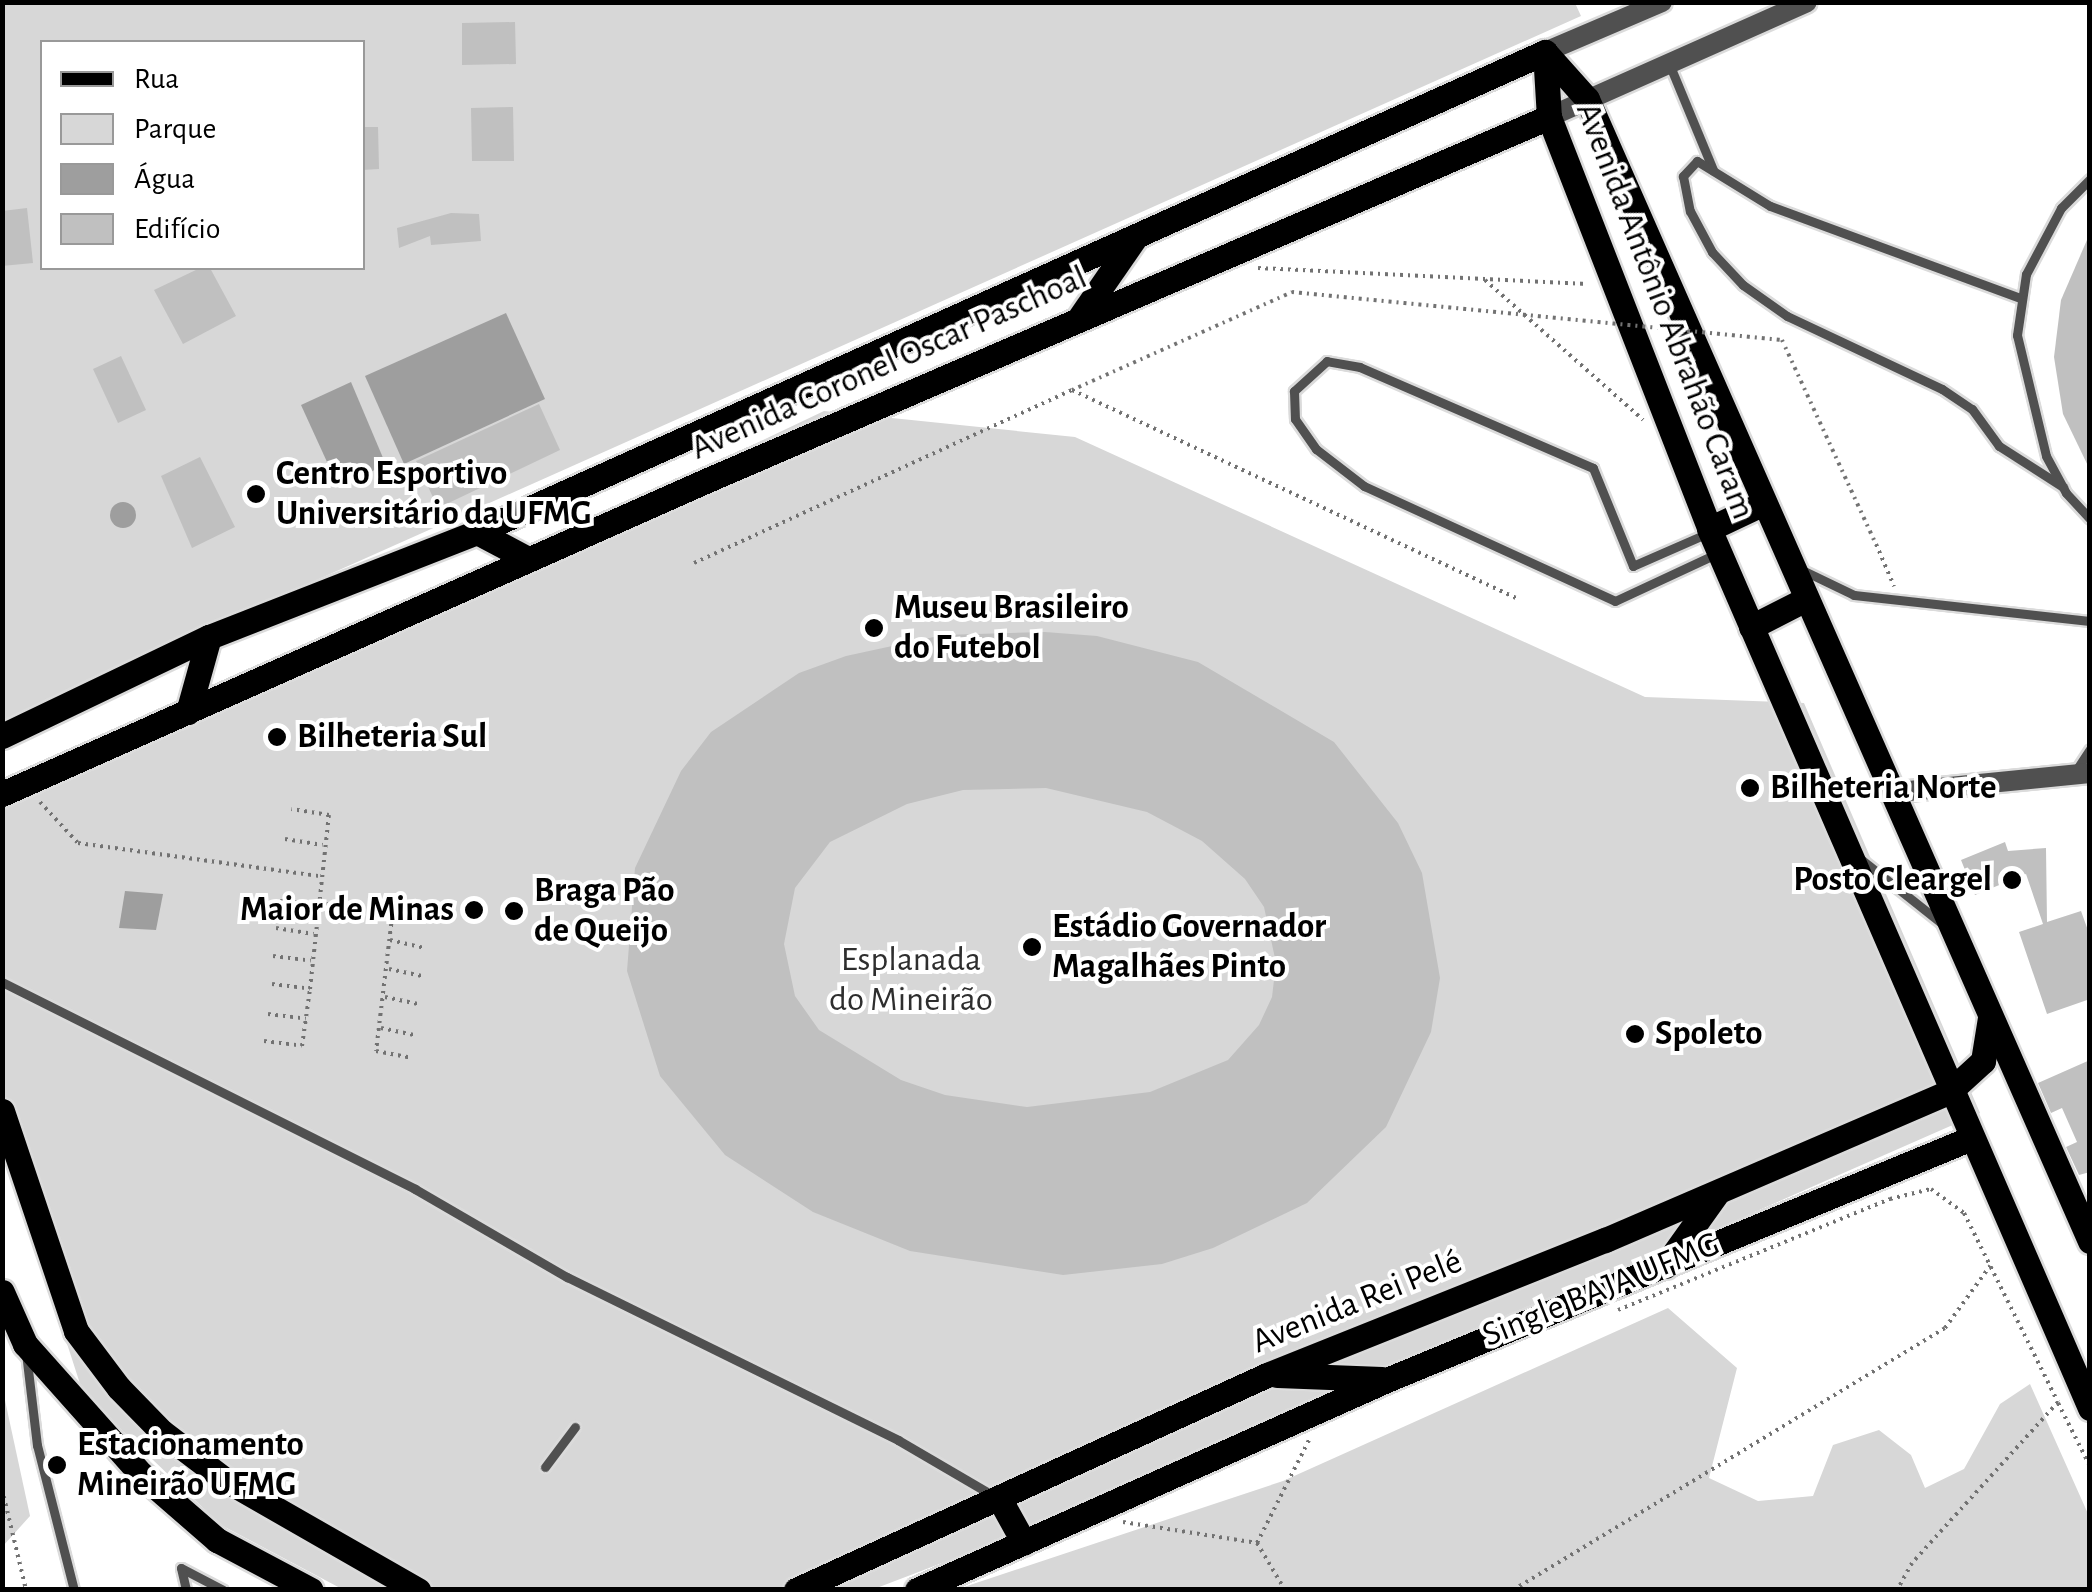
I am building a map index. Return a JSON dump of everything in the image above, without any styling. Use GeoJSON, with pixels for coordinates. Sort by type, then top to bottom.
{"type":"FeatureCollection","features":[{"type":"Feature","properties":{"kind":"main road","name":"Avenida Antônio Abrahão Caram"},"geometry":{"type":"LineString","coordinates":[[1545,52],[1587,99],[1889,793],[2090,1241]]}},
{"type":"Feature","properties":{"kind":"main road","name":"Avenida Antônio Abrahão Caram"},"geometry":{"type":"LineString","coordinates":[[1545,52],[1549,118],[1618,286],[1713,538],[1969,1139],[2090,1408]]}},
{"type":"Feature","properties":{"kind":"main road","name":"Avenida Coronel Oscar Paschoal"},"geometry":{"type":"LineString","coordinates":[[2,736],[209,637],[476,532],[1545,52]]}},
{"type":"Feature","properties":{"kind":"main road","name":"Avenida Coronel Oscar Paschoal"},"geometry":{"type":"LineString","coordinates":[[12,791],[528,559],[1549,118]]}},
{"type":"Feature","properties":{"kind":"main road"},"geometry":{"type":"LineString","coordinates":[[1080,318],[1134,239]]}},
{"type":"Feature","properties":{"kind":"main road"},"geometry":{"type":"LineString","coordinates":[[1713,538],[1762,504]]}},
{"type":"Feature","properties":{"kind":"main road"},"geometry":{"type":"LineString","coordinates":[[476,532],[528,559]]}},
{"type":"Feature","properties":{"kind":"main road"},"geometry":{"type":"LineString","coordinates":[[1751,628],[1804,600]]}},
{"type":"Feature","properties":{"kind":"main road"},"geometry":{"type":"LineString","coordinates":[[188,712],[209,637]]}},
{"type":"Feature","properties":{"kind":"main road"},"geometry":{"type":"LineString","coordinates":[[1949,1092],[1983,1061],[1990,1018]]}},
{"type":"Feature","properties":{"kind":"main road","name":"Avenida Rei Pelé"},"geometry":{"type":"LineString","coordinates":[[796,1590],[1267,1375],[1716,1193],[1949,1092]]}},
{"type":"Feature","properties":{"kind":"main road"},"geometry":{"type":"LineString","coordinates":[[2,1111],[76,1330],[119,1388],[162,1432],[224,1479],[418,1590]]}},
{"type":"Feature","properties":{"kind":"main road"},"geometry":{"type":"LineString","coordinates":[[2,1138],[21,1173]]}},
{"type":"Feature","properties":{"kind":"main road"},"geometry":{"type":"LineString","coordinates":[[918,1590],[1389,1379],[1969,1139]]}},
{"type":"Feature","properties":{"kind":"main road"},"geometry":{"type":"LineString","coordinates":[[1665,1266],[1716,1193]]}},
{"type":"Feature","properties":{"kind":"main road"},"geometry":{"type":"LineString","coordinates":[[2,1292],[26,1344],[89,1420],[204,1529],[312,1590]]}},
{"type":"Feature","properties":{"kind":"main road"},"geometry":{"type":"LineString","coordinates":[[1267,1375],[1389,1379]]}},
{"type":"Feature","properties":{"kind":"main road"},"geometry":{"type":"LineString","coordinates":[[1000,1498],[1024,1543]]}},
{"type":"Feature","properties":{"kind":"street","name":"Avenida Coronel Oscar Paschoal"},"geometry":{"type":"LineString","coordinates":[[1545,52],[1662,2]]}},
{"type":"Feature","properties":{"kind":"street","name":"Avenida Coronel Oscar Paschoal"},"geometry":{"type":"LineString","coordinates":[[1549,118],[1807,2]]}},
{"type":"Feature","properties":{"kind":"street"},"geometry":{"type":"LineString","coordinates":[[1889,793],[2082,774]]}},
{"type":"Feature","properties":{"kind":"lane"},"geometry":{"type":"LineString","coordinates":[[1670,63],[1714,170]]}},
{"type":"Feature","properties":{"kind":"lane"},"geometry":{"type":"LineString","coordinates":[[2020,298],[1770,206],[1697,162],[1688,166],[1683,176],[1690,212],[1712,252],[1742,285],[1787,316],[1942,388],[1972,409],[1999,446],[2063,487],[2090,518]]}},
{"type":"Feature","properties":{"kind":"lane"},"geometry":{"type":"LineString","coordinates":[[2063,487],[2029,406],[2017,334],[2020,298],[2046,233],[2090,179]]}},
{"type":"Feature","properties":{"kind":"lane"},"geometry":{"type":"LineString","coordinates":[[1326,361],[1360,367],[1592,468],[1634,566],[1713,538],[1614,602],[1364,486],[1316,449],[1295,419],[1294,391],[1326,361]]}},
{"type":"Feature","properties":{"kind":"lane"},"geometry":{"type":"LineString","coordinates":[[1788,563],[1854,595],[2090,621]]}},
{"type":"Feature","properties":{"kind":"lane"},"geometry":{"type":"LineString","coordinates":[[2082,774],[2090,749]]}},
{"type":"Feature","properties":{"kind":"lane"},"geometry":{"type":"LineString","coordinates":[[1844,846],[1952,932]]}},
{"type":"Feature","properties":{"kind":"lane"},"geometry":{"type":"LineString","coordinates":[[2,982],[415,1189],[566,1277],[1000,1498]]}},
{"type":"Feature","properties":{"kind":"lane"},"geometry":{"type":"LineString","coordinates":[[26,1344],[37,1445],[74,1590]]}},
{"type":"Feature","properties":{"kind":"lane"},"geometry":{"type":"LineString","coordinates":[[545,1468],[575,1427]]}},
{"type":"Feature","properties":{"kind":"lane"},"geometry":{"type":"LineString","coordinates":[[186,1590],[180,1568],[222,1590]]}},
{"type":"Feature","properties":{"kind":"path"},"geometry":{"type":"LineString","coordinates":[[1239,268],[1618,286]]}},
{"type":"Feature","properties":{"kind":"path"},"geometry":{"type":"LineString","coordinates":[[1482,278],[1655,430]]}},
{"type":"Feature","properties":{"kind":"path"},"geometry":{"type":"LineString","coordinates":[[694,563],[1292,292],[1782,340],[1900,599]]}},
{"type":"Feature","properties":{"kind":"path"},"geometry":{"type":"LineString","coordinates":[[1072,390],[1518,599]]}},
{"type":"Feature","properties":{"kind":"path"},"geometry":{"type":"LineString","coordinates":[[12,791],[78,843],[320,876]]}},
{"type":"Feature","properties":{"kind":"path"},"geometry":{"type":"LineString","coordinates":[[264,1041],[302,1046],[310,989],[329,815],[291,809]]}},
{"type":"Feature","properties":{"kind":"path"},"geometry":{"type":"LineString","coordinates":[[285,839],[323,845]]}},
{"type":"Feature","properties":{"kind":"path"},"geometry":{"type":"LineString","coordinates":[[280,900],[393,909],[430,916]]}},
{"type":"Feature","properties":{"kind":"path"},"geometry":{"type":"LineString","coordinates":[[393,909],[376,1051],[412,1058]]}},
{"type":"Feature","properties":{"kind":"path"},"geometry":{"type":"LineString","coordinates":[[276,928],[314,934]]}},
{"type":"Feature","properties":{"kind":"path"},"geometry":{"type":"LineString","coordinates":[[388,940],[424,948]]}},
{"type":"Feature","properties":{"kind":"path"},"geometry":{"type":"LineString","coordinates":[[273,956],[311,961]]}},
{"type":"Feature","properties":{"kind":"path"},"geometry":{"type":"LineString","coordinates":[[387,968],[423,976]]}},
{"type":"Feature","properties":{"kind":"path"},"geometry":{"type":"LineString","coordinates":[[272,984],[310,989]]}},
{"type":"Feature","properties":{"kind":"path"},"geometry":{"type":"LineString","coordinates":[[383,997],[420,1004]]}},
{"type":"Feature","properties":{"kind":"path"},"geometry":{"type":"LineString","coordinates":[[268,1014],[306,1019]]}},
{"type":"Feature","properties":{"kind":"path"},"geometry":{"type":"LineString","coordinates":[[379,1028],[415,1035]]}},
{"type":"Feature","properties":{"kind":"path","name":"Single BAJA UFMG"},"geometry":{"type":"LineString","coordinates":[[1600,1318],[1890,1199],[1930,1189],[1964,1213],[1990,1266]]}},
{"type":"Feature","properties":{"kind":"path"},"geometry":{"type":"LineString","coordinates":[[1513,1590],[1944,1328],[1990,1266],[2090,1466]]}},
{"type":"Feature","properties":{"kind":"path"},"geometry":{"type":"LineString","coordinates":[[1897,1590],[1912,1563],[2058,1402]]}},
{"type":"Feature","properties":{"kind":"path"},"geometry":{"type":"LineString","coordinates":[[1257,1542],[1311,1436]]}},
{"type":"Feature","properties":{"kind":"path"},"geometry":{"type":"LineString","coordinates":[[2,1489],[26,1590]]}},
{"type":"Feature","properties":{"kind":"path"},"geometry":{"type":"LineString","coordinates":[[1105,1520],[1257,1542]]}},
{"type":"Feature","properties":{"kind":"path"},"geometry":{"type":"LineString","coordinates":[[1257,1542],[1286,1590]]}},
{"type":"Feature","properties":{"kind":"green space","name":"Centro Esportivo Universitário da UFMG"},"geometry":{"type":"Polygon","coordinates":[[[3,3],[1575,3],[1581,16],[3,720],[3,3]]]}},
{"type":"Feature","properties":{"kind":"green space","name":"Esplanada do Mineirão"},"geometry":{"type":"Polygon","coordinates":[[[824,411],[1075,437],[1645,697],[1804,703],[1980,1113],[1047,1523],[874,1589],[342,1589],[221,1525],[83,1393],[3,1146],[2,783],[533,549],[824,411]]]}},
{"type":"Feature","properties":{"kind":"green space"},"geometry":{"type":"Polygon","coordinates":[[[1668,1308],[1737,1368],[1709,1478],[1758,1501],[1813,1496],[1833,1445],[1879,1430],[1911,1455],[1925,1488],[1964,1469],[2000,1404],[2030,1384],[2089,1516],[2089,1589],[958,1589],[1283,1481],[1668,1308]]]}},
{"type":"Feature","properties":{"kind":"green space"},"geometry":{"type":"Polygon","coordinates":[[[3,1391],[30,1516],[2,1546],[3,1391]]]}},
{"type":"Feature","properties":{"kind":"water"},"geometry":{"type":"Polygon","coordinates":[[[506,313],[545,399],[404,464],[365,376],[506,313]]]}},
{"type":"Feature","properties":{"kind":"water"},"geometry":{"type":"Polygon","coordinates":[[[351,382],[386,465],[338,486],[301,405],[351,382]]]}},
{"type":"Feature","properties":{"kind":"water"},"geometry":{"type":"Polygon","coordinates":[[[123,502],[133,505],[133,525],[123,528],[113,525],[110,515],[113,505],[123,502]]]}},
{"type":"Feature","properties":{"kind":"water"},"geometry":{"type":"Polygon","coordinates":[[[125,891],[163,894],[156,930],[119,928],[125,891]]]}},
{"type":"Feature","properties":{"kind":"building"},"geometry":{"type":"Polygon","coordinates":[[[515,22],[516,64],[462,65],[462,23],[515,22]]]}},
{"type":"Feature","properties":{"kind":"building"},"geometry":{"type":"Polygon","coordinates":[[[513,107],[514,161],[472,161],[471,108],[513,107]]]}},
{"type":"Feature","properties":{"kind":"building"},"geometry":{"type":"Polygon","coordinates":[[[365,127],[378,127],[379,169],[365,170],[365,127]]]}},
{"type":"Feature","properties":{"kind":"building"},"geometry":{"type":"Polygon","coordinates":[[[27,208],[33,263],[2,266],[2,211],[27,208]]]}},
{"type":"Feature","properties":{"kind":"building"},"geometry":{"type":"Polygon","coordinates":[[[451,213],[479,214],[481,241],[431,245],[430,236],[399,248],[397,228],[451,213]]]}},
{"type":"Feature","properties":{"kind":"building"},"geometry":{"type":"Polygon","coordinates":[[[2090,233],[2090,470],[2063,414],[2054,357],[2061,300],[2090,233]]]}},
{"type":"Feature","properties":{"kind":"building"},"geometry":{"type":"Polygon","coordinates":[[[196,270],[211,270],[236,316],[183,344],[154,290],[196,270]]]}},
{"type":"Feature","properties":{"kind":"building"},"geometry":{"type":"Polygon","coordinates":[[[121,356],[146,410],[118,423],[93,369],[121,356]]]}},
{"type":"Feature","properties":{"kind":"building"},"geometry":{"type":"Polygon","coordinates":[[[539,404],[560,450],[438,508],[416,461],[539,404]]]}},
{"type":"Feature","properties":{"kind":"building"},"geometry":{"type":"Polygon","coordinates":[[[200,457],[235,527],[192,548],[161,476],[200,457]]]}},
{"type":"Feature","properties":{"kind":"building","name":"Estádio Governador Magalhães Pinto"},"geometry":{"type":"Polygon","coordinates":[[[1045,632],[1097,636],[1198,662],[1334,742],[1398,823],[1422,873],[1440,978],[1431,1032],[1386,1127],[1307,1203],[1213,1248],[1162,1264],[1063,1275],[910,1251],[813,1212],[725,1155],[660,1076],[627,971],[635,868],[681,771],[711,732],[799,673],[846,656],[943,635],[1045,632]],[[1046,788],[963,790],[907,804],[830,842],[795,888],[784,944],[795,996],[819,1030],[901,1080],[945,1095],[1027,1107],[1150,1092],[1228,1060],[1259,1025],[1272,997],[1276,963],[1264,907],[1245,879],[1202,841],[1147,812],[1046,788]]]}},
{"type":"Feature","properties":{"kind":"building"},"geometry":{"type":"Polygon","coordinates":[[[2005,842],[2008,851],[2046,848],[2047,922],[2081,911],[2090,936],[2090,999],[2047,1014],[2019,932],[2043,924],[2026,874],[1975,895],[1961,860],[2005,842]]]}},
{"type":"Feature","properties":{"kind":"building"},"geometry":{"type":"Polygon","coordinates":[[[2090,1060],[2090,1172],[2079,1175],[2066,1147],[2077,1142],[2062,1108],[2051,1113],[2038,1083],[2090,1060]]]}},
{"type":"Feature","properties":{"kind":"place","name":"Centro Esportivo Universitário da UFMG"},"geometry":{"type":"Point","coordinates":[256,494]}},
{"type":"Feature","properties":{"kind":"place","name":"Museu Brasileiro do Futebol"},"geometry":{"type":"Point","coordinates":[874,628]}},
{"type":"Feature","properties":{"kind":"place","name":"Bilheteria Sul"},"geometry":{"type":"Point","coordinates":[277,737]}},
{"type":"Feature","properties":{"kind":"place","name":"Bilheteria Norte"},"geometry":{"type":"Point","coordinates":[1750,788]}},
{"type":"Feature","properties":{"kind":"place","name":"Posto Cleargel"},"geometry":{"type":"Point","coordinates":[2012,880]}},
{"type":"Feature","properties":{"kind":"place","name":"Maior de Minas"},"geometry":{"type":"Point","coordinates":[474,910]}},
{"type":"Feature","properties":{"kind":"place","name":"Braga Pão de Queijo"},"geometry":{"type":"Point","coordinates":[514,911]}},
{"type":"Feature","properties":{"kind":"place","name":"Estádio Governador Magalhães Pinto"},"geometry":{"type":"Point","coordinates":[1032,947]}},
{"type":"Feature","properties":{"kind":"place","name":"Spoleto"},"geometry":{"type":"Point","coordinates":[1635,1034]}},
{"type":"Feature","properties":{"kind":"place","name":"Estacionamento Mineirão UFMG"},"geometry":{"type":"Point","coordinates":[57,1465]}}]}
